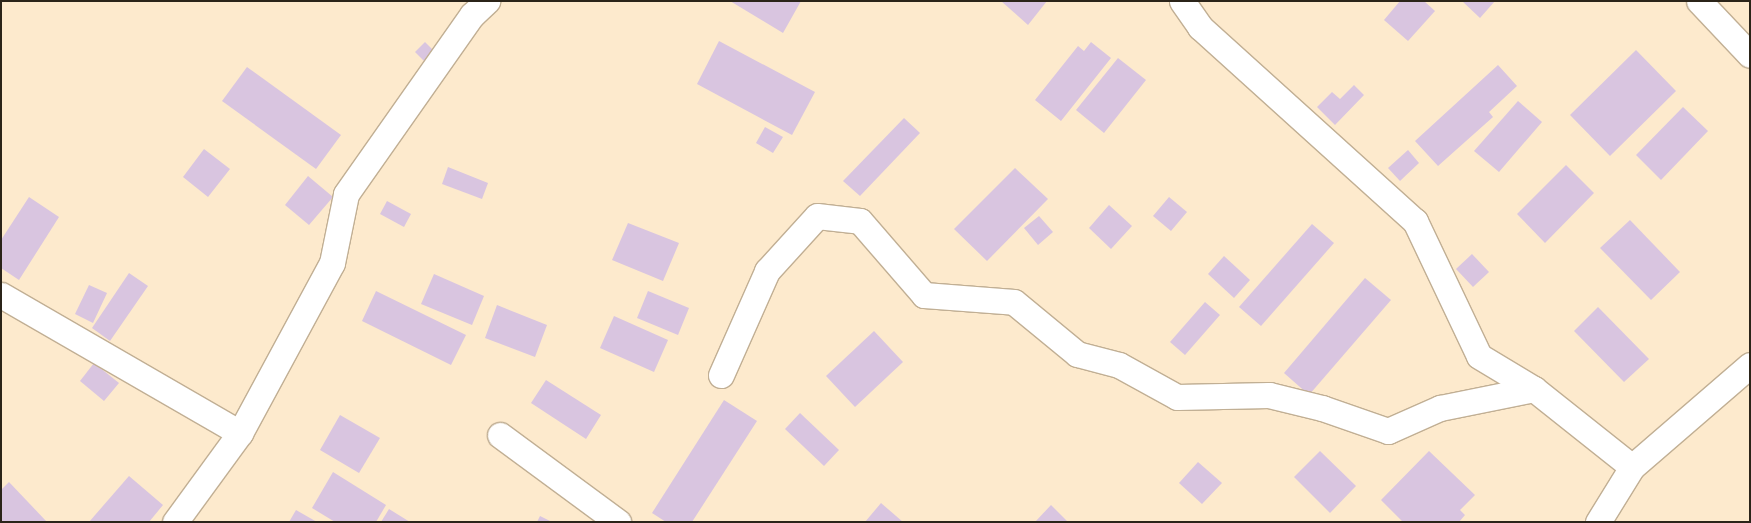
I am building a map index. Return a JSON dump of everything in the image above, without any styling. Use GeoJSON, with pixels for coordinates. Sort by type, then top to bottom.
{"type":"FeatureCollection","features":[{"type":"Feature","properties":{"kind":"street"},"geometry":{"type":"LineString","coordinates":[[176,522],[240,434],[332,263],[346,194],[472,15],[487,1]]}},
{"type":"Feature","properties":{"kind":"street"},"geometry":{"type":"LineString","coordinates":[[1182,1],[1200,27],[1415,222],[1479,356],[1534,389],[1632,467]]}},
{"type":"Feature","properties":{"kind":"street"},"geometry":{"type":"LineString","coordinates":[[1699,1],[1750,55]]}},
{"type":"Feature","properties":{"kind":"street"},"geometry":{"type":"LineString","coordinates":[[721,375],[767,271],[817,216],[860,220],[924,295],[1014,302],[1077,354],[1119,365],[1177,397],[1269,395],[1322,408],[1388,431],[1440,408],[1534,389]]}},
{"type":"Feature","properties":{"kind":"street"},"geometry":{"type":"LineString","coordinates":[[1,295],[240,434]]}},
{"type":"Feature","properties":{"kind":"street"},"geometry":{"type":"LineString","coordinates":[[1598,522],[1632,467],[1750,365]]}},
{"type":"Feature","properties":{"kind":"street"},"geometry":{"type":"LineString","coordinates":[[500,435],[618,522]]}},
{"type":"Feature","properties":{"kind":"building"},"geometry":{"type":"Polygon","coordinates":[[[730,1],[801,1],[783,33],[730,1]]]}},
{"type":"Feature","properties":{"kind":"building"},"geometry":{"type":"Polygon","coordinates":[[[1001,1],[1047,1],[1028,25],[1001,1]]]}},
{"type":"Feature","properties":{"kind":"building"},"geometry":{"type":"Polygon","coordinates":[[[1400,1],[1424,1],[1435,11],[1408,41],[1384,20],[1400,1]]]}},
{"type":"Feature","properties":{"kind":"building"},"geometry":{"type":"Polygon","coordinates":[[[1462,1],[1495,1],[1480,18],[1462,1]]]}},
{"type":"Feature","properties":{"kind":"building"},"geometry":{"type":"Polygon","coordinates":[[[719,41],[815,92],[792,135],[697,84],[719,41]]]}},
{"type":"Feature","properties":{"kind":"building"},"geometry":{"type":"Polygon","coordinates":[[[425,42],[436,53],[426,63],[415,52],[425,42]]]}},
{"type":"Feature","properties":{"kind":"building"},"geometry":{"type":"Polygon","coordinates":[[[1091,42],[1111,58],[1061,121],[1035,100],[1078,46],[1084,51],[1091,42]]]}},
{"type":"Feature","properties":{"kind":"building"},"geometry":{"type":"Polygon","coordinates":[[[1636,50],[1676,91],[1610,156],[1570,115],[1636,50]]]}},
{"type":"Feature","properties":{"kind":"building"},"geometry":{"type":"Polygon","coordinates":[[[1118,58],[1146,80],[1104,133],[1076,110],[1118,58]]]}},
{"type":"Feature","properties":{"kind":"building"},"geometry":{"type":"Polygon","coordinates":[[[1498,65],[1517,86],[1489,112],[1493,117],[1438,166],[1415,141],[1498,65]]]}},
{"type":"Feature","properties":{"kind":"building"},"geometry":{"type":"Polygon","coordinates":[[[247,67],[341,135],[316,169],[222,101],[247,67]]]}},
{"type":"Feature","properties":{"kind":"building"},"geometry":{"type":"Polygon","coordinates":[[[1354,85],[1364,95],[1335,125],[1317,107],[1332,92],[1340,99],[1354,85]]]}},
{"type":"Feature","properties":{"kind":"building"},"geometry":{"type":"Polygon","coordinates":[[[1518,101],[1542,122],[1499,172],[1474,151],[1518,101]]]}},
{"type":"Feature","properties":{"kind":"building"},"geometry":{"type":"Polygon","coordinates":[[[1683,107],[1708,131],[1661,180],[1636,155],[1683,107]]]}},
{"type":"Feature","properties":{"kind":"building"},"geometry":{"type":"Polygon","coordinates":[[[904,118],[920,133],[860,196],[843,181],[904,118]]]}},
{"type":"Feature","properties":{"kind":"building"},"geometry":{"type":"Polygon","coordinates":[[[765,127],[783,137],[773,153],[756,143],[765,127]]]}},
{"type":"Feature","properties":{"kind":"building"},"geometry":{"type":"Polygon","coordinates":[[[204,149],[230,169],[208,197],[183,177],[204,149]]]}},
{"type":"Feature","properties":{"kind":"building"},"geometry":{"type":"Polygon","coordinates":[[[1408,150],[1419,163],[1400,181],[1388,168],[1408,150]]]}},
{"type":"Feature","properties":{"kind":"building"},"geometry":{"type":"Polygon","coordinates":[[[1566,165],[1594,193],[1545,243],[1517,214],[1566,165]]]}},
{"type":"Feature","properties":{"kind":"building"},"geometry":{"type":"Polygon","coordinates":[[[448,167],[488,183],[482,199],[442,184],[448,167]]]}},
{"type":"Feature","properties":{"kind":"building"},"geometry":{"type":"Polygon","coordinates":[[[1015,168],[1048,199],[987,261],[954,229],[1015,168]]]}},
{"type":"Feature","properties":{"kind":"building"},"geometry":{"type":"Polygon","coordinates":[[[308,176],[333,197],[309,225],[285,205],[308,176]]]}},
{"type":"Feature","properties":{"kind":"building"},"geometry":{"type":"Polygon","coordinates":[[[29,197],[59,217],[19,280],[1,268],[1,240],[29,197]]]}},
{"type":"Feature","properties":{"kind":"building"},"geometry":{"type":"Polygon","coordinates":[[[1169,197],[1187,212],[1171,231],[1153,216],[1169,197]]]}},
{"type":"Feature","properties":{"kind":"building"},"geometry":{"type":"Polygon","coordinates":[[[387,201],[411,214],[404,227],[380,214],[387,201]]]}},
{"type":"Feature","properties":{"kind":"building"},"geometry":{"type":"Polygon","coordinates":[[[1109,205],[1132,226],[1111,249],[1089,228],[1109,205]]]}},
{"type":"Feature","properties":{"kind":"building"},"geometry":{"type":"Polygon","coordinates":[[[1039,216],[1053,232],[1038,245],[1024,228],[1039,216]]]}},
{"type":"Feature","properties":{"kind":"building"},"geometry":{"type":"Polygon","coordinates":[[[1630,220],[1680,272],[1651,300],[1600,248],[1630,220]]]}},
{"type":"Feature","properties":{"kind":"building"},"geometry":{"type":"Polygon","coordinates":[[[628,223],[679,243],[663,281],[612,260],[628,223]]]}},
{"type":"Feature","properties":{"kind":"building"},"geometry":{"type":"Polygon","coordinates":[[[1312,224],[1334,243],[1261,326],[1239,307],[1312,224]]]}},
{"type":"Feature","properties":{"kind":"building"},"geometry":{"type":"Polygon","coordinates":[[[1472,254],[1489,272],[1473,287],[1456,269],[1472,254]]]}},
{"type":"Feature","properties":{"kind":"building"},"geometry":{"type":"Polygon","coordinates":[[[1224,256],[1250,280],[1234,298],[1208,274],[1224,256]]]}},
{"type":"Feature","properties":{"kind":"building"},"geometry":{"type":"Polygon","coordinates":[[[129,273],[148,286],[110,341],[92,328],[129,273]]]}},
{"type":"Feature","properties":{"kind":"building"},"geometry":{"type":"Polygon","coordinates":[[[434,274],[484,296],[472,325],[421,304],[434,274]]]}},
{"type":"Feature","properties":{"kind":"building"},"geometry":{"type":"Polygon","coordinates":[[[1365,278],[1391,300],[1309,395],[1284,373],[1365,278]]]}},
{"type":"Feature","properties":{"kind":"building"},"geometry":{"type":"Polygon","coordinates":[[[89,285],[107,293],[93,323],[75,314],[89,285]]]}},
{"type":"Feature","properties":{"kind":"building"},"geometry":{"type":"Polygon","coordinates":[[[376,291],[466,335],[451,365],[362,321],[376,291]]]}},
{"type":"Feature","properties":{"kind":"building"},"geometry":{"type":"Polygon","coordinates":[[[648,291],[689,308],[678,335],[637,318],[648,291]]]}},
{"type":"Feature","properties":{"kind":"building"},"geometry":{"type":"Polygon","coordinates":[[[1205,302],[1220,315],[1185,355],[1170,342],[1205,302]]]}},
{"type":"Feature","properties":{"kind":"building"},"geometry":{"type":"Polygon","coordinates":[[[497,305],[547,325],[535,357],[485,338],[497,305]]]}},
{"type":"Feature","properties":{"kind":"building"},"geometry":{"type":"Polygon","coordinates":[[[1598,307],[1649,359],[1624,382],[1574,331],[1598,307]]]}},
{"type":"Feature","properties":{"kind":"building"},"geometry":{"type":"Polygon","coordinates":[[[614,316],[668,340],[654,372],[600,348],[614,316]]]}},
{"type":"Feature","properties":{"kind":"building"},"geometry":{"type":"Polygon","coordinates":[[[874,331],[903,362],[855,407],[826,376],[874,331]]]}},
{"type":"Feature","properties":{"kind":"building"},"geometry":{"type":"Polygon","coordinates":[[[94,363],[119,383],[104,401],[80,381],[94,363]]]}},
{"type":"Feature","properties":{"kind":"building"},"geometry":{"type":"Polygon","coordinates":[[[546,380],[601,415],[586,439],[531,403],[546,380]]]}},
{"type":"Feature","properties":{"kind":"building"},"geometry":{"type":"Polygon","coordinates":[[[724,400],[757,421],[692,522],[666,522],[652,513],[724,400]]]}},
{"type":"Feature","properties":{"kind":"building"},"geometry":{"type":"Polygon","coordinates":[[[800,413],[839,450],[824,466],[785,429],[800,413]]]}},
{"type":"Feature","properties":{"kind":"building"},"geometry":{"type":"Polygon","coordinates":[[[340,415],[380,438],[359,473],[320,450],[340,415]]]}},
{"type":"Feature","properties":{"kind":"building"},"geometry":{"type":"Polygon","coordinates":[[[1320,451],[1356,486],[1330,513],[1294,477],[1320,451]]]}},
{"type":"Feature","properties":{"kind":"building"},"geometry":{"type":"Polygon","coordinates":[[[1429,451],[1475,495],[1460,510],[1465,515],[1459,522],[1403,522],[1381,500],[1429,451]]]}},
{"type":"Feature","properties":{"kind":"building"},"geometry":{"type":"Polygon","coordinates":[[[1198,462],[1222,483],[1202,504],[1179,483],[1198,462]]]}},
{"type":"Feature","properties":{"kind":"building"},"geometry":{"type":"Polygon","coordinates":[[[333,472],[386,505],[376,522],[335,522],[312,508],[333,472]]]}},
{"type":"Feature","properties":{"kind":"building"},"geometry":{"type":"Polygon","coordinates":[[[129,476],[163,505],[149,522],[89,522],[129,476]]]}},
{"type":"Feature","properties":{"kind":"building"},"geometry":{"type":"Polygon","coordinates":[[[9,482],[47,522],[1,522],[1,490],[9,482]]]}},
{"type":"Feature","properties":{"kind":"building"},"geometry":{"type":"Polygon","coordinates":[[[881,503],[903,522],[865,522],[881,503]]]}},
{"type":"Feature","properties":{"kind":"building"},"geometry":{"type":"Polygon","coordinates":[[[1051,505],[1068,522],[1035,522],[1051,505]]]}},
{"type":"Feature","properties":{"kind":"building"},"geometry":{"type":"Polygon","coordinates":[[[389,509],[410,522],[381,522],[389,509]]]}},
{"type":"Feature","properties":{"kind":"building"},"geometry":{"type":"Polygon","coordinates":[[[296,510],[317,522],[289,522],[296,510]]]}},
{"type":"Feature","properties":{"kind":"building"},"geometry":{"type":"Polygon","coordinates":[[[540,516],[552,522],[537,522],[540,516]]]}}]}
